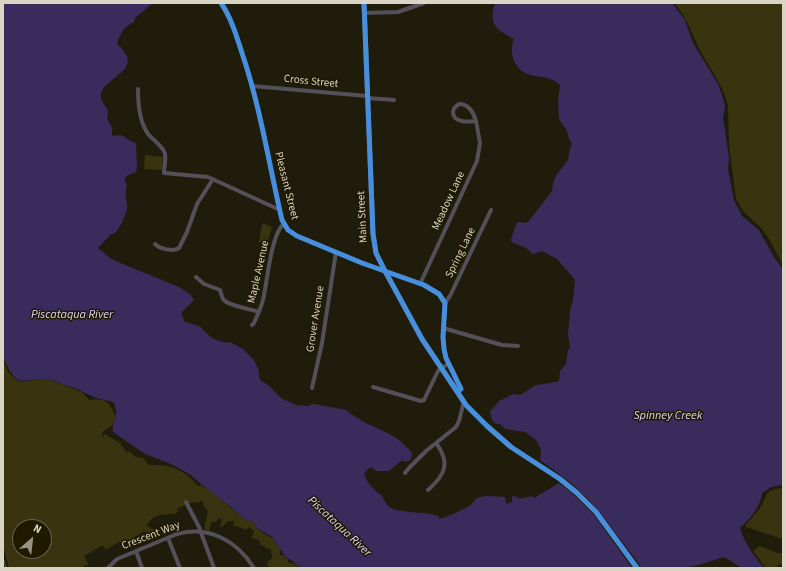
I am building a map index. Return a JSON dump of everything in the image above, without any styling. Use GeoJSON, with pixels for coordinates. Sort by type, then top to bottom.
{"type":"FeatureCollection","features":[{"type":"Feature","properties":{"kind":"main road","name":"Main Street"},"geometry":{"type":"LineString","coordinates":[[364,3],[374,240],[378,257],[418,332],[441,368],[476,416],[501,439],[517,451],[565,482],[596,512],[637,568]]}},
{"type":"Feature","properties":{"kind":"street","name":"Pleasant Street"},"geometry":{"type":"LineString","coordinates":[[221,3],[227,12],[234,29],[252,86],[280,210],[284,224],[288,230],[336,252],[420,284],[438,293],[445,303]]}},
{"type":"Feature","properties":{"kind":"street"},"geometry":{"type":"LineString","coordinates":[[364,13],[398,12],[424,3]]}},
{"type":"Feature","properties":{"kind":"street","name":"Cross Street"},"geometry":{"type":"LineString","coordinates":[[252,86],[394,100]]}},
{"type":"Feature","properties":{"kind":"street"},"geometry":{"type":"LineString","coordinates":[[138,89],[142,123],[149,136],[164,151],[164,173],[202,176],[213,179],[280,210]]}},
{"type":"Feature","properties":{"kind":"street","name":"Meadow Lane"},"geometry":{"type":"LineString","coordinates":[[420,284],[477,161],[480,143],[476,121],[473,113],[466,106],[459,104],[454,108],[453,115],[457,119],[466,122],[476,121]]}},
{"type":"Feature","properties":{"kind":"street"},"geometry":{"type":"LineString","coordinates":[[155,244],[158,247],[173,250],[179,248],[187,232],[198,201],[213,179]]}},
{"type":"Feature","properties":{"kind":"street","name":"Spring Lane"},"geometry":{"type":"LineString","coordinates":[[445,303],[450,296],[491,210]]}},
{"type":"Feature","properties":{"kind":"street","name":"Maple Avenue"},"geometry":{"type":"LineString","coordinates":[[252,325],[254,324],[262,301],[277,233],[279,228],[284,224]]}},
{"type":"Feature","properties":{"kind":"street","name":"Grover Avenue"},"geometry":{"type":"LineString","coordinates":[[312,388],[319,358],[336,252]]}},
{"type":"Feature","properties":{"kind":"street"},"geometry":{"type":"LineString","coordinates":[[196,277],[204,284],[220,290],[225,302],[258,312]]}},
{"type":"Feature","properties":{"kind":"street"},"geometry":{"type":"LineString","coordinates":[[445,303],[443,345],[449,364],[461,388],[459,394]]}},
{"type":"Feature","properties":{"kind":"street"},"geometry":{"type":"LineString","coordinates":[[443,328],[502,345],[518,346]]}},
{"type":"Feature","properties":{"kind":"street"},"geometry":{"type":"LineString","coordinates":[[373,387],[421,401],[424,400],[441,368],[449,364]]}},
{"type":"Feature","properties":{"kind":"street"},"geometry":{"type":"LineString","coordinates":[[405,473],[423,453],[456,427],[464,401]]}},
{"type":"Feature","properties":{"kind":"street"},"geometry":{"type":"LineString","coordinates":[[428,490],[439,479],[445,464],[444,456],[436,443]]}},
{"type":"Feature","properties":{"kind":"street"},"geometry":{"type":"LineString","coordinates":[[186,502],[201,532],[214,568]]}},
{"type":"Feature","properties":{"kind":"street","name":"Crescent Way"},"geometry":{"type":"LineString","coordinates":[[108,568],[114,561],[181,532],[201,532],[220,537],[231,542],[242,552],[254,568]]}},
{"type":"Feature","properties":{"kind":"street"},"geometry":{"type":"LineString","coordinates":[[168,538],[180,568]]}},
{"type":"Feature","properties":{"kind":"street"},"geometry":{"type":"LineString","coordinates":[[136,551],[142,568]]}},
{"type":"Feature","properties":{"kind":"shaded area"},"geometry":{"type":"Polygon","coordinates":[[[674,3],[783,3],[783,265],[762,229],[744,212],[736,199],[729,144],[728,105],[726,98],[720,84],[701,52],[686,20],[679,8],[674,3]]]}},
{"type":"Feature","properties":{"kind":"shaded area"},"geometry":{"type":"Polygon","coordinates":[[[145,155],[163,157],[162,170],[144,169],[145,155]]]}},
{"type":"Feature","properties":{"kind":"shaded area"},"geometry":{"type":"Polygon","coordinates":[[[262,223],[272,227],[267,244],[259,242],[262,223]]]}},
{"type":"Feature","properties":{"kind":"shaded area"},"geometry":{"type":"Polygon","coordinates":[[[3,359],[8,372],[19,382],[47,379],[83,393],[89,400],[103,400],[109,404],[116,416],[112,426],[103,431],[103,437],[105,434],[120,443],[126,452],[130,452],[134,456],[143,458],[149,465],[164,465],[176,469],[187,475],[198,486],[201,485],[211,491],[245,520],[252,521],[258,530],[272,538],[280,549],[280,555],[283,555],[288,559],[288,562],[297,565],[299,568],[269,568],[267,563],[273,557],[272,552],[269,548],[267,549],[263,545],[261,546],[259,540],[252,538],[254,531],[249,527],[246,530],[236,526],[233,527],[235,521],[228,521],[220,527],[222,519],[218,518],[216,522],[211,522],[209,531],[204,529],[208,511],[201,500],[199,503],[192,502],[177,509],[178,512],[175,514],[162,515],[152,519],[147,526],[155,530],[155,532],[149,535],[145,531],[131,539],[117,543],[106,550],[103,545],[84,556],[89,565],[85,565],[82,568],[9,568],[3,546],[3,359]]]}},
{"type":"Feature","properties":{"kind":"shaded area"},"geometry":{"type":"Polygon","coordinates":[[[783,488],[783,539],[746,527],[745,526],[760,508],[767,494],[772,490],[783,488]]]}},
{"type":"Feature","properties":{"kind":"shaded area"},"geometry":{"type":"Polygon","coordinates":[[[760,546],[777,553],[783,553],[783,565],[778,564],[778,568],[766,568],[753,551],[760,546]]]}},
{"type":"Feature","properties":{"kind":"water","name":"Piscataqua River"},"geometry":{"type":"Polygon","coordinates":[[[3,3],[153,3],[135,18],[134,22],[125,28],[121,34],[117,44],[125,53],[128,61],[120,74],[102,90],[101,99],[108,111],[107,119],[112,127],[112,135],[120,135],[136,143],[137,168],[136,172],[126,176],[125,178],[125,183],[127,184],[127,209],[123,221],[116,232],[111,234],[98,248],[110,258],[118,262],[179,287],[190,294],[194,300],[181,313],[185,322],[199,326],[212,338],[222,342],[232,343],[243,349],[254,360],[259,371],[261,381],[268,385],[281,398],[296,405],[307,406],[313,404],[347,410],[364,422],[390,434],[407,447],[412,453],[411,460],[405,462],[402,460],[389,471],[376,471],[372,467],[364,474],[373,488],[382,496],[388,506],[392,509],[433,514],[439,516],[439,519],[468,507],[478,498],[486,496],[505,497],[506,504],[512,502],[512,496],[518,497],[519,499],[532,496],[534,498],[559,483],[575,496],[594,515],[632,568],[300,568],[285,556],[271,536],[258,529],[252,521],[245,520],[191,475],[171,464],[145,454],[113,432],[116,411],[113,402],[96,398],[74,388],[47,379],[19,381],[13,375],[3,357],[3,3]]]}},
{"type":"Feature","properties":{"kind":"water","name":"Spinney Creek"},"geometry":{"type":"Polygon","coordinates":[[[495,3],[672,3],[685,20],[693,43],[718,84],[725,107],[723,118],[729,157],[728,169],[734,200],[742,216],[759,230],[775,259],[783,269],[783,485],[771,487],[762,493],[760,503],[748,521],[740,528],[747,544],[764,568],[742,568],[724,557],[686,568],[642,568],[602,515],[587,498],[570,482],[540,460],[541,449],[536,440],[525,432],[505,429],[500,424],[496,424],[492,420],[490,412],[499,401],[513,394],[520,395],[536,385],[559,381],[560,371],[566,364],[568,350],[570,348],[568,335],[575,280],[557,259],[542,251],[533,254],[526,248],[512,242],[511,239],[517,222],[526,223],[529,221],[552,191],[553,183],[557,174],[568,160],[572,144],[567,131],[559,119],[558,101],[560,85],[553,80],[530,75],[520,70],[512,55],[512,44],[514,39],[498,29],[493,21],[492,16],[495,3]]]}},
{"type":"Feature","properties":{"kind":"railway"},"geometry":{"type":"LineString","coordinates":[[3,557],[6,568]]}},
{"type":"Feature","properties":{"kind":"cycle path"},"geometry":{"type":"LineString","coordinates":[[221,3],[234,29],[249,76],[260,117],[282,220],[288,230],[297,236],[362,263],[424,285],[439,294],[445,303],[443,337],[446,358],[461,389]]}},
{"type":"Feature","properties":{"kind":"cycle path"},"geometry":{"type":"LineString","coordinates":[[364,3],[373,234],[376,253],[422,339],[466,405],[511,447],[560,479],[577,493],[596,512],[637,568]]}}]}
